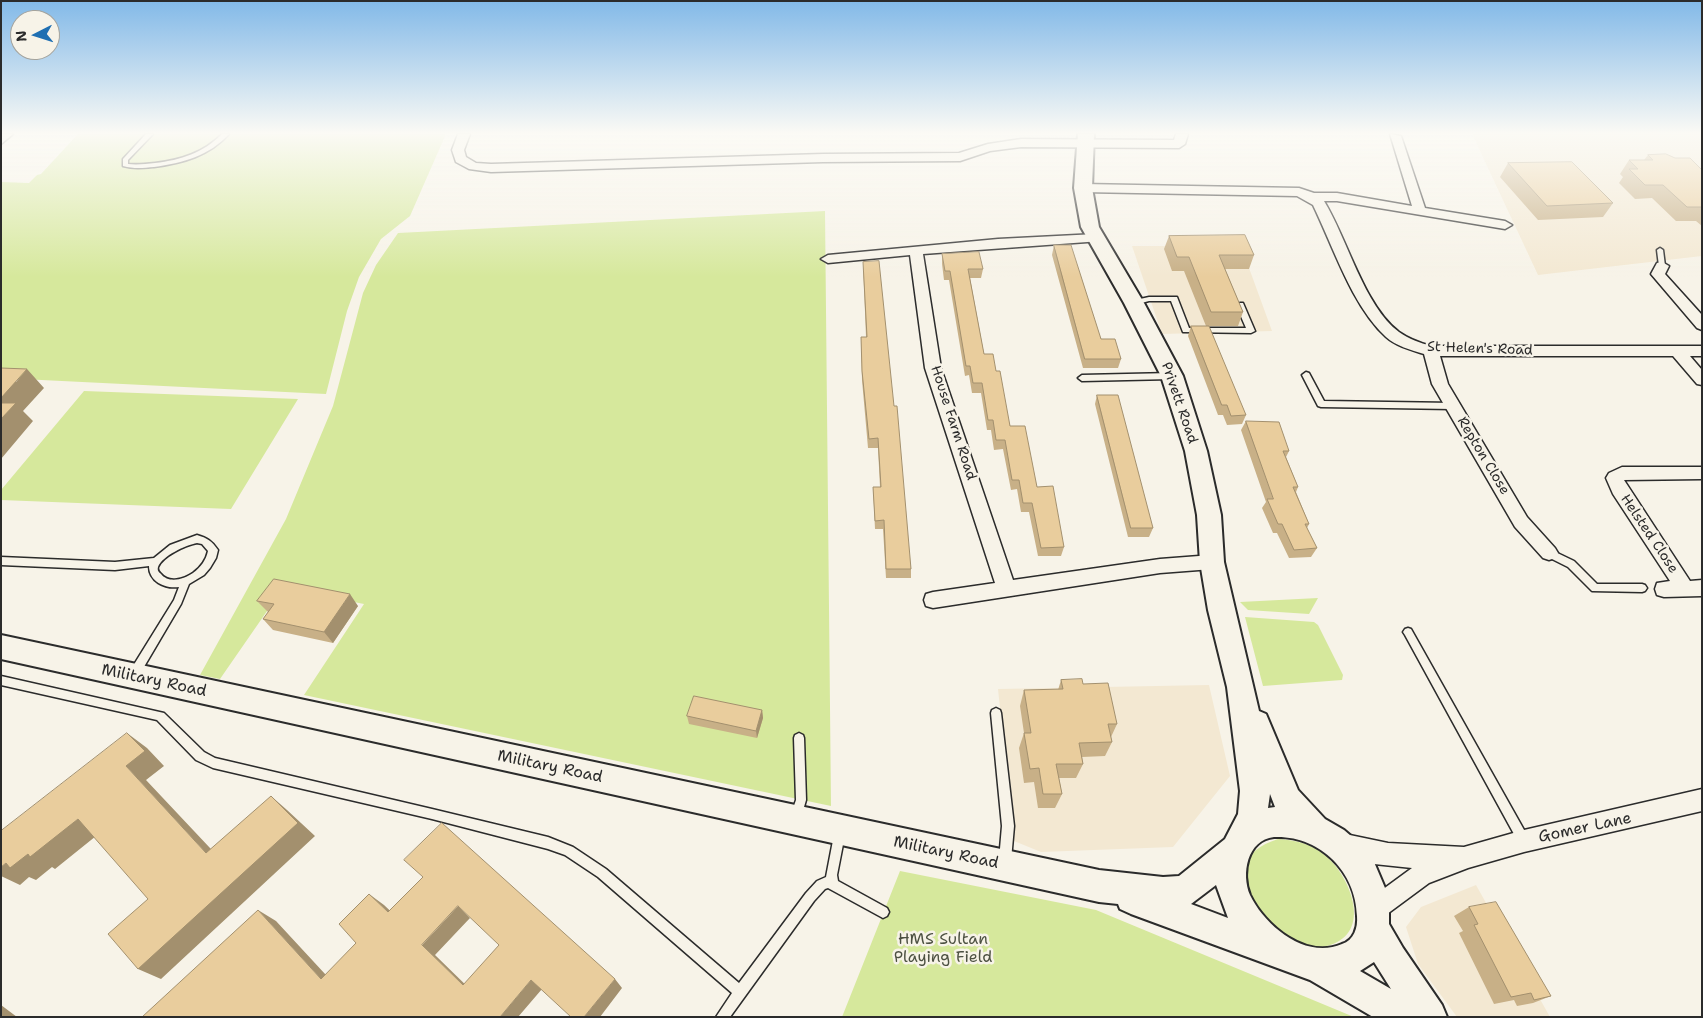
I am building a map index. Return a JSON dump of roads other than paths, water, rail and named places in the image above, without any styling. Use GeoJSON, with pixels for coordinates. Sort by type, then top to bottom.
{"type":"FeatureCollection","features":[{"type":"Feature","properties":{"kind":"main road","name":"Privett Road"},"geometry":{"type":"LineString","coordinates":[[1083,182],[1086,213],[1096,238],[1134,303],[1172,376],[1196,451],[1209,515],[1212,562],[1241,687],[1255,791],[1253,814],[1240,843]]}},
{"type":"Feature","properties":{"kind":"main road","name":"Military Road"},"geometry":{"type":"LineString","coordinates":[[1,647],[796,820],[839,831],[1099,886],[1163,893],[1185,891],[1240,843]]}},
{"type":"Feature","properties":{"kind":"main road","name":"Privett Road"},"geometry":{"type":"LineString","coordinates":[[1241,687],[1286,800],[1325,835]]}},
{"type":"Feature","properties":{"kind":"main road"},"geometry":{"type":"LineString","coordinates":[[1304,961],[1342,963],[1361,951],[1373,933],[1374,918],[1370,884],[1356,861],[1325,835],[1290,822],[1263,824],[1240,843],[1230,873],[1235,898],[1247,920],[1266,942],[1406,1017]]}},
{"type":"Feature","properties":{"kind":"main road","name":"Military Road"},"geometry":{"type":"LineString","coordinates":[[1099,886],[1304,961]]}},
{"type":"Feature","properties":{"kind":"main road"},"geometry":{"type":"LineString","coordinates":[[1374,918],[1391,960],[1430,1017]]}},
{"type":"Feature","properties":{"kind":"street"},"geometry":{"type":"LineString","coordinates":[[1410,182],[1420,211]]}},
{"type":"Feature","properties":{"kind":"street"},"geometry":{"type":"LineString","coordinates":[[1083,188],[1299,192],[1312,196],[1337,197],[1497,222]]}},
{"type":"Feature","properties":{"kind":"street","name":"St Helen's Road"},"geometry":{"type":"LineString","coordinates":[[1312,196],[1319,203],[1376,316],[1392,334],[1408,344],[1431,351],[1702,351]]}},
{"type":"Feature","properties":{"kind":"street"},"geometry":{"type":"LineString","coordinates":[[828,259],[998,243],[1096,238]]}},
{"type":"Feature","properties":{"kind":"street","name":"House Farm Road"},"geometry":{"type":"LineString","coordinates":[[916,251],[933,368],[1007,590]]}},
{"type":"Feature","properties":{"kind":"street"},"geometry":{"type":"LineString","coordinates":[[1662,266],[1658,274],[1702,325]]}},
{"type":"Feature","properties":{"kind":"street","name":"Repton Close"},"geometry":{"type":"LineString","coordinates":[[1431,351],[1440,384],[1452,406],[1521,522],[1549,553]]}},
{"type":"Feature","properties":{"kind":"street"},"geometry":{"type":"LineString","coordinates":[[1678,352],[1702,380]]}},
{"type":"Feature","properties":{"kind":"street","name":"Helsted Close"},"geometry":{"type":"LineString","coordinates":[[1693,588],[1619,489],[1614,478],[1622,473],[1702,473]]}},
{"type":"Feature","properties":{"kind":"street"},"geometry":{"type":"LineString","coordinates":[[933,600],[1160,566],[1212,562]]}},
{"type":"Feature","properties":{"kind":"street","name":"Helsted Close"},"geometry":{"type":"LineString","coordinates":[[1664,589],[1693,588]]}},
{"type":"Feature","properties":{"kind":"street","name":"Gomer Lane"},"geometry":{"type":"LineString","coordinates":[[1374,918],[1422,874],[1468,857],[1524,841],[1702,800]]}},
{"type":"Feature","properties":{"kind":"street","name":"Gomer Lane"},"geometry":{"type":"LineString","coordinates":[[1325,835],[1369,854],[1406,857],[1468,857]]}},
{"type":"Feature","properties":{"kind":"lane"},"geometry":{"type":"LineString","coordinates":[[1660,250],[1662,266]]}},
{"type":"Feature","properties":{"kind":"lane"},"geometry":{"type":"LineString","coordinates":[[1134,303],[1149,299],[1174,299],[1186,330],[1251,331],[1240,305]]}},
{"type":"Feature","properties":{"kind":"lane"},"geometry":{"type":"LineString","coordinates":[[1306,375],[1321,404],[1452,406]]}},
{"type":"Feature","properties":{"kind":"lane"},"geometry":{"type":"LineString","coordinates":[[1082,378],[1172,376]]}},
{"type":"Feature","properties":{"kind":"lane"},"geometry":{"type":"LineString","coordinates":[[197,540],[210,544],[213,556],[199,573],[186,580],[167,582],[160,580],[155,568],[158,561],[170,548],[179,543],[197,540]]}},
{"type":"Feature","properties":{"kind":"lane"},"geometry":{"type":"LineString","coordinates":[[1549,553],[1571,564],[1595,588],[1642,588]]}},
{"type":"Feature","properties":{"kind":"lane"},"geometry":{"type":"LineString","coordinates":[[1,560],[115,566],[158,561]]}},
{"type":"Feature","properties":{"kind":"lane"},"geometry":{"type":"LineString","coordinates":[[132,676],[178,601],[186,580]]}},
{"type":"Feature","properties":{"kind":"lane"},"geometry":{"type":"LineString","coordinates":[[1408,632],[1524,841]]}},
{"type":"Feature","properties":{"kind":"lane"},"geometry":{"type":"LineString","coordinates":[[1,680],[160,716],[200,756],[213,763],[432,814],[560,847],[602,873],[740,992]]}},
{"type":"Feature","properties":{"kind":"lane"},"geometry":{"type":"LineString","coordinates":[[996,714],[1008,826],[1004,866]]}},
{"type":"Feature","properties":{"kind":"lane"},"geometry":{"type":"LineString","coordinates":[[796,820],[801,800],[799,738]]}},
{"type":"Feature","properties":{"kind":"lane"},"geometry":{"type":"LineString","coordinates":[[839,831],[831,880],[837,888],[884,912]]}},
{"type":"Feature","properties":{"kind":"lane"},"geometry":{"type":"LineString","coordinates":[[722,1017],[810,896],[821,885],[831,880]]}},
{"type":"Feature","properties":{"kind":"park label","name":"HMS Sultan Playing Field"},"geometry":{"type":"Point","coordinates":[943,949]}}]}
